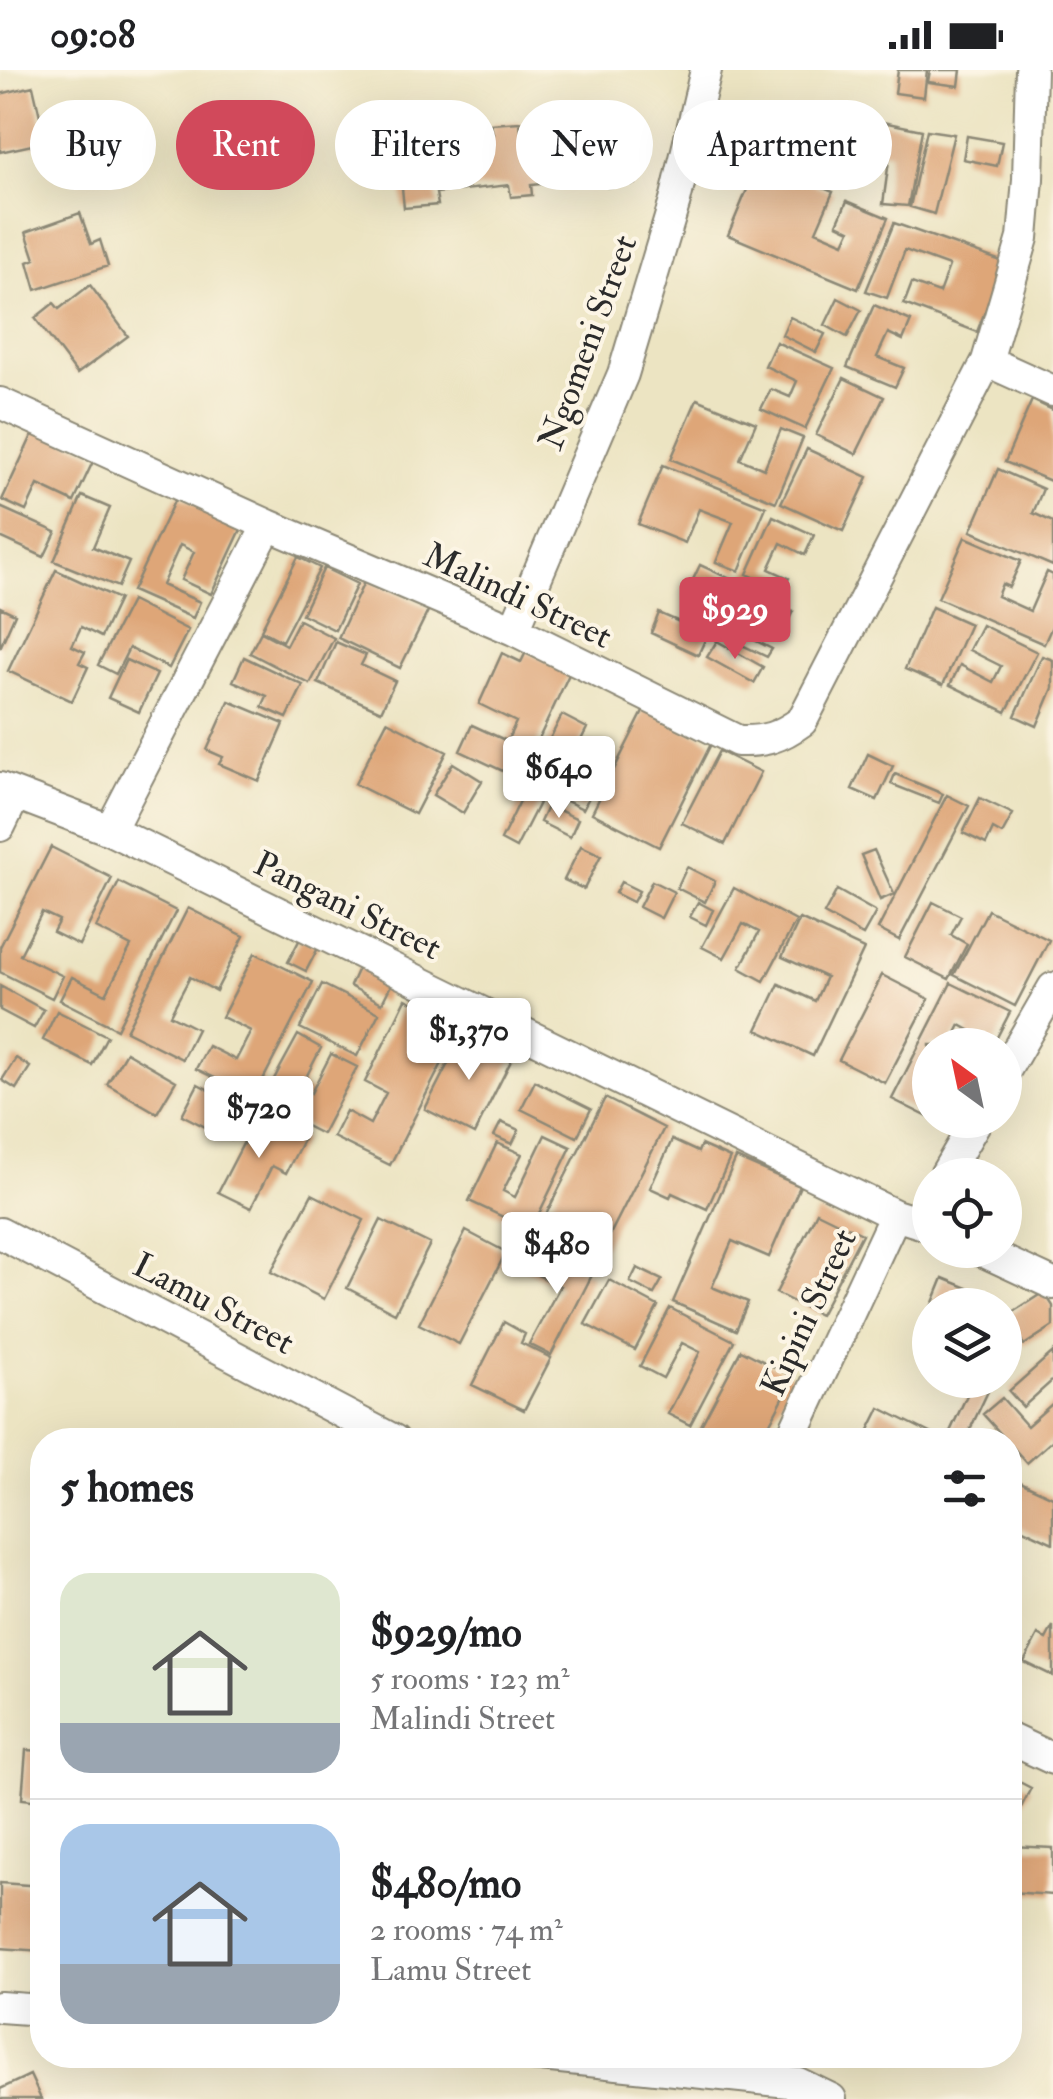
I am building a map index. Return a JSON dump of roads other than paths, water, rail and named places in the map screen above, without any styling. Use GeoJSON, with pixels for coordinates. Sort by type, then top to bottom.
{"type":"FeatureCollection","features":[{"type":"Feature","properties":{"kind":"street","name":"Ngomeni Street"},"geometry":{"type":"LineString","coordinates":[[514,630],[623,374],[675,201],[706,70]]}},
{"type":"Feature","properties":{"kind":"street","name":"Malindi Street"},"geometry":{"type":"LineString","coordinates":[[0,403],[268,526],[514,630],[738,742],[762,742],[783,735],[802,721],[986,360],[1023,238],[1030,70]]}},
{"type":"Feature","properties":{"kind":"street"},"geometry":{"type":"LineString","coordinates":[[986,360],[1053,391]]}},
{"type":"Feature","properties":{"kind":"street"},"geometry":{"type":"LineString","coordinates":[[110,830],[268,526]]}},
{"type":"Feature","properties":{"kind":"street"},"geometry":{"type":"LineString","coordinates":[[0,826],[7,792]]}},
{"type":"Feature","properties":{"kind":"street","name":"Pangani Street"},"geometry":{"type":"LineString","coordinates":[[7,792],[110,830],[912,1213]]}},
{"type":"Feature","properties":{"kind":"street"},"geometry":{"type":"LineString","coordinates":[[1022,1042],[1053,988]]}},
{"type":"Feature","properties":{"kind":"street","name":"Kipini Street"},"geometry":{"type":"LineString","coordinates":[[797,1428],[912,1226]]}},
{"type":"Feature","properties":{"kind":"street","name":"Lamu Street"},"geometry":{"type":"LineString","coordinates":[[0,1232],[371,1428]]}},
{"type":"Feature","properties":{"kind":"street"},"geometry":{"type":"LineString","coordinates":[[1019,1268],[1053,1284]]}},
{"type":"Feature","properties":{"kind":"street"},"geometry":{"type":"LineString","coordinates":[[1022,1745],[1053,1759]]}},
{"type":"Feature","properties":{"kind":"street"},"geometry":{"type":"LineString","coordinates":[[0,2007],[30,2009]]}},
{"type":"Feature","properties":{"kind":"street"},"geometry":{"type":"LineString","coordinates":[[656,2068],[798,2083],[831,2099]]}}]}
